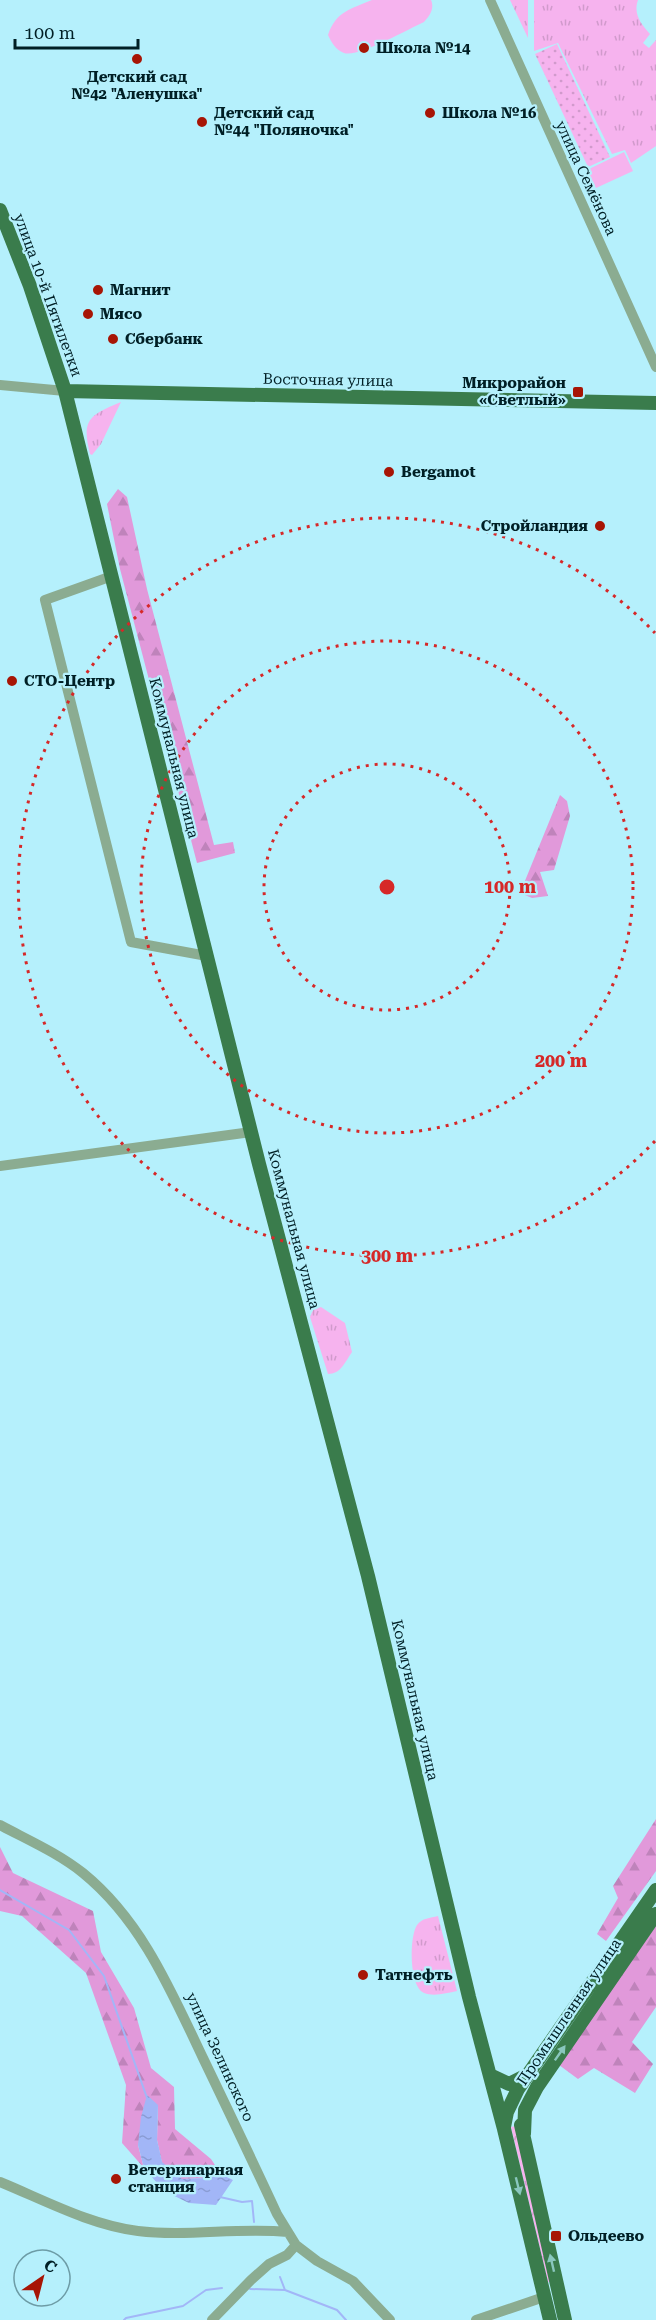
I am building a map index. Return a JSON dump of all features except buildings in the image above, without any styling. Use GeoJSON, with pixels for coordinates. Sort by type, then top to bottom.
{"type":"FeatureCollection","features":[{"type":"Feature","properties":{"kind":"main road","name":"улица 10-й Пятилетки"},"geometry":{"type":"LineString","coordinates":[[0,210],[30,286],[65,391]]}},
{"type":"Feature","properties":{"kind":"main road","name":"Восточная улица"},"geometry":{"type":"LineString","coordinates":[[65,391],[656,403]]}},
{"type":"Feature","properties":{"kind":"main road","name":"Коммунальная улица"},"geometry":{"type":"LineString","coordinates":[[65,391],[251,1132],[368,1576],[489,2075]]}},
{"type":"Feature","properties":{"kind":"main road","name":"Промышленная улица"},"geometry":{"type":"LineString","coordinates":[[504,2129],[511,2102],[530,2071],[656,1890]]}},
{"type":"Feature","properties":{"kind":"main road","name":"Промышленная улица"},"geometry":{"type":"LineString","coordinates":[[524,2134],[528,2102],[656,1914]]}},
{"type":"Feature","properties":{"kind":"main road","name":"Промышленная улица"},"geometry":{"type":"LineString","coordinates":[[489,2075],[509,2084],[516,2082],[530,2071]]}},
{"type":"Feature","properties":{"kind":"main road","name":"Промышленная улица"},"geometry":{"type":"LineString","coordinates":[[489,2075],[511,2102],[524,2134],[565,2320]]}},
{"type":"Feature","properties":{"kind":"main road","name":"Промышленная улица"},"geometry":{"type":"LineString","coordinates":[[489,2075],[550,2320]]}},
{"type":"Feature","properties":{"kind":"main road"},"geometry":{"type":"LineString","coordinates":[[511,2102],[519,2105],[528,2102]]}},
{"type":"Feature","properties":{"kind":"main road"},"geometry":{"type":"LineString","coordinates":[[544,2297],[559,2294]]}},
{"type":"Feature","properties":{"kind":"street","name":"улица Семёнова"},"geometry":{"type":"LineString","coordinates":[[490,0],[656,367]]}},
{"type":"Feature","properties":{"kind":"street","name":"Восточная улица"},"geometry":{"type":"LineString","coordinates":[[0,385],[65,391]]}},
{"type":"Feature","properties":{"kind":"street"},"geometry":{"type":"LineString","coordinates":[[112,576],[45,600],[131,942],[207,956]]}},
{"type":"Feature","properties":{"kind":"street"},"geometry":{"type":"LineString","coordinates":[[0,1166],[251,1132]]}},
{"type":"Feature","properties":{"kind":"street","name":"улица Зелинского"},"geometry":{"type":"LineString","coordinates":[[0,1825],[56,1854],[82,1872],[121,1911],[143,1940],[170,1987],[277,2214],[296,2245],[353,2281],[390,2320]]}},
{"type":"Feature","properties":{"kind":"street"},"geometry":{"type":"LineString","coordinates":[[0,2182],[105,2224],[136,2231],[176,2234],[262,2230],[288,2232]]}},
{"type":"Feature","properties":{"kind":"street"},"geometry":{"type":"LineString","coordinates":[[212,2320],[251,2280],[269,2264],[287,2255],[296,2245]]}},
{"type":"Feature","properties":{"kind":"street"},"geometry":{"type":"LineString","coordinates":[[476,2320],[544,2297]]}},
{"type":"Feature","properties":{"kind":"green space"},"geometry":{"type":"Polygon","coordinates":[[[372,0],[431,0],[432,9],[424,22],[371,47],[344,53],[334,46],[328,35],[331,27],[345,12],[372,0]]]}},
{"type":"Feature","properties":{"kind":"green space"},"geometry":{"type":"Polygon","coordinates":[[[510,0],[528,0],[528,38],[510,0]]]}},
{"type":"Feature","properties":{"kind":"green space"},"geometry":{"type":"Polygon","coordinates":[[[534,0],[638,0],[637,14],[650,34],[643,43],[649,48],[656,40],[656,146],[631,163],[625,150],[612,154],[558,43],[534,51],[534,0]]]}},
{"type":"Feature","properties":{"kind":"green space"},"geometry":{"type":"Polygon","coordinates":[[[557,44],[610,157],[588,167],[535,54],[557,44]]]}},
{"type":"Feature","properties":{"kind":"green space"},"geometry":{"type":"Polygon","coordinates":[[[624,152],[633,171],[596,188],[587,170],[624,152]]]}},
{"type":"Feature","properties":{"kind":"green space"},"geometry":{"type":"Polygon","coordinates":[[[121,402],[101,444],[92,455],[90,454],[87,433],[90,420],[95,415],[121,402]]]}},
{"type":"Feature","properties":{"kind":"green space"},"geometry":{"type":"Polygon","coordinates":[[[118,489],[127,497],[147,589],[214,845],[233,842],[235,853],[197,863],[120,569],[107,504],[118,489]]]}},
{"type":"Feature","properties":{"kind":"green space"},"geometry":{"type":"Polygon","coordinates":[[[560,795],[567,801],[570,816],[554,870],[540,872],[548,896],[532,898],[520,893],[560,795]]]}},
{"type":"Feature","properties":{"kind":"green space"},"geometry":{"type":"Polygon","coordinates":[[[321,1307],[345,1323],[352,1352],[342,1367],[328,1374],[310,1317],[313,1310],[321,1307]]]}},
{"type":"Feature","properties":{"kind":"green space"},"geometry":{"type":"Polygon","coordinates":[[[656,1819],[656,1871],[606,1941],[597,1934],[618,1898],[613,1886],[656,1819]]]}},
{"type":"Feature","properties":{"kind":"green space"},"geometry":{"type":"Polygon","coordinates":[[[0,1847],[13,1873],[93,1911],[101,1952],[134,2008],[151,2068],[174,2087],[175,2129],[211,2159],[221,2174],[207,2178],[182,2179],[162,2163],[157,2140],[158,2105],[138,2145],[144,2168],[122,2143],[126,2085],[86,1973],[22,1916],[0,1911],[0,1847]]]}},
{"type":"Feature","properties":{"kind":"green space"},"geometry":{"type":"Polygon","coordinates":[[[438,1916],[457,1991],[432,1995],[424,1993],[415,1982],[412,1950],[417,1925],[424,1920],[438,1916]]]}},
{"type":"Feature","properties":{"kind":"green space"},"geometry":{"type":"Polygon","coordinates":[[[656,1925],[656,2007],[632,2042],[653,2064],[635,2093],[594,2068],[578,2079],[559,2065],[656,1925]]]}},
{"type":"Feature","properties":{"kind":"green space"},"geometry":{"type":"Polygon","coordinates":[[[516,2126],[552,2281],[548,2282],[511,2127],[516,2126]]]}},
{"type":"Feature","properties":{"kind":"water"},"geometry":{"type":"Polygon","coordinates":[[[147,2095],[158,2105],[157,2140],[162,2162],[182,2179],[207,2178],[221,2174],[233,2180],[216,2205],[189,2203],[164,2191],[144,2168],[138,2145],[141,2117],[147,2095]]]}},
{"type":"Feature","properties":{"kind":"waterway"},"geometry":{"type":"LineString","coordinates":[[0,1890],[69,1930],[104,1976],[147,2098]]}},
{"type":"Feature","properties":{"kind":"waterway"},"geometry":{"type":"LineString","coordinates":[[220,2197],[242,2202],[252,2201],[254,2222]]}},
{"type":"Feature","properties":{"kind":"waterway"},"geometry":{"type":"LineString","coordinates":[[280,2277],[285,2290]]}},
{"type":"Feature","properties":{"kind":"waterway"},"geometry":{"type":"LineString","coordinates":[[124,2320],[183,2306],[206,2290],[222,2288]]}},
{"type":"Feature","properties":{"kind":"waterway"},"geometry":{"type":"LineString","coordinates":[[250,2289],[285,2290],[337,2310],[346,2320]]}},
{"type":"Feature","properties":{"kind":"place","name":"Школа №14"},"geometry":{"type":"Point","coordinates":[364,48]}},
{"type":"Feature","properties":{"kind":"place","name":"Детский сад №42 \"Аленушка\""},"geometry":{"type":"Point","coordinates":[137,59]}},
{"type":"Feature","properties":{"kind":"place","name":"Школа №16"},"geometry":{"type":"Point","coordinates":[430,113]}},
{"type":"Feature","properties":{"kind":"place","name":"Детский сад №44 \"Поляночка\""},"geometry":{"type":"Point","coordinates":[202,122]}},
{"type":"Feature","properties":{"kind":"place","name":"Магнит"},"geometry":{"type":"Point","coordinates":[98,290]}},
{"type":"Feature","properties":{"kind":"place","name":"Мясо"},"geometry":{"type":"Point","coordinates":[88,314]}},
{"type":"Feature","properties":{"kind":"place","name":"Сбербанк"},"geometry":{"type":"Point","coordinates":[113,339]}},
{"type":"Feature","properties":{"kind":"place","name":"Микрорайон «Светлый»"},"geometry":{"type":"Point","coordinates":[578,392]}},
{"type":"Feature","properties":{"kind":"place","name":"Bergamot"},"geometry":{"type":"Point","coordinates":[389,472]}},
{"type":"Feature","properties":{"kind":"place","name":"Стройландия"},"geometry":{"type":"Point","coordinates":[600,526]}},
{"type":"Feature","properties":{"kind":"place","name":"СТО-Центр"},"geometry":{"type":"Point","coordinates":[12,681]}},
{"type":"Feature","properties":{"kind":"place","name":"Татнефть"},"geometry":{"type":"Point","coordinates":[363,1975]}},
{"type":"Feature","properties":{"kind":"place","name":"Ветеринарная станция"},"geometry":{"type":"Point","coordinates":[116,2179]}},
{"type":"Feature","properties":{"kind":"place","name":"Ольдеево"},"geometry":{"type":"Point","coordinates":[556,2236]}}]}
